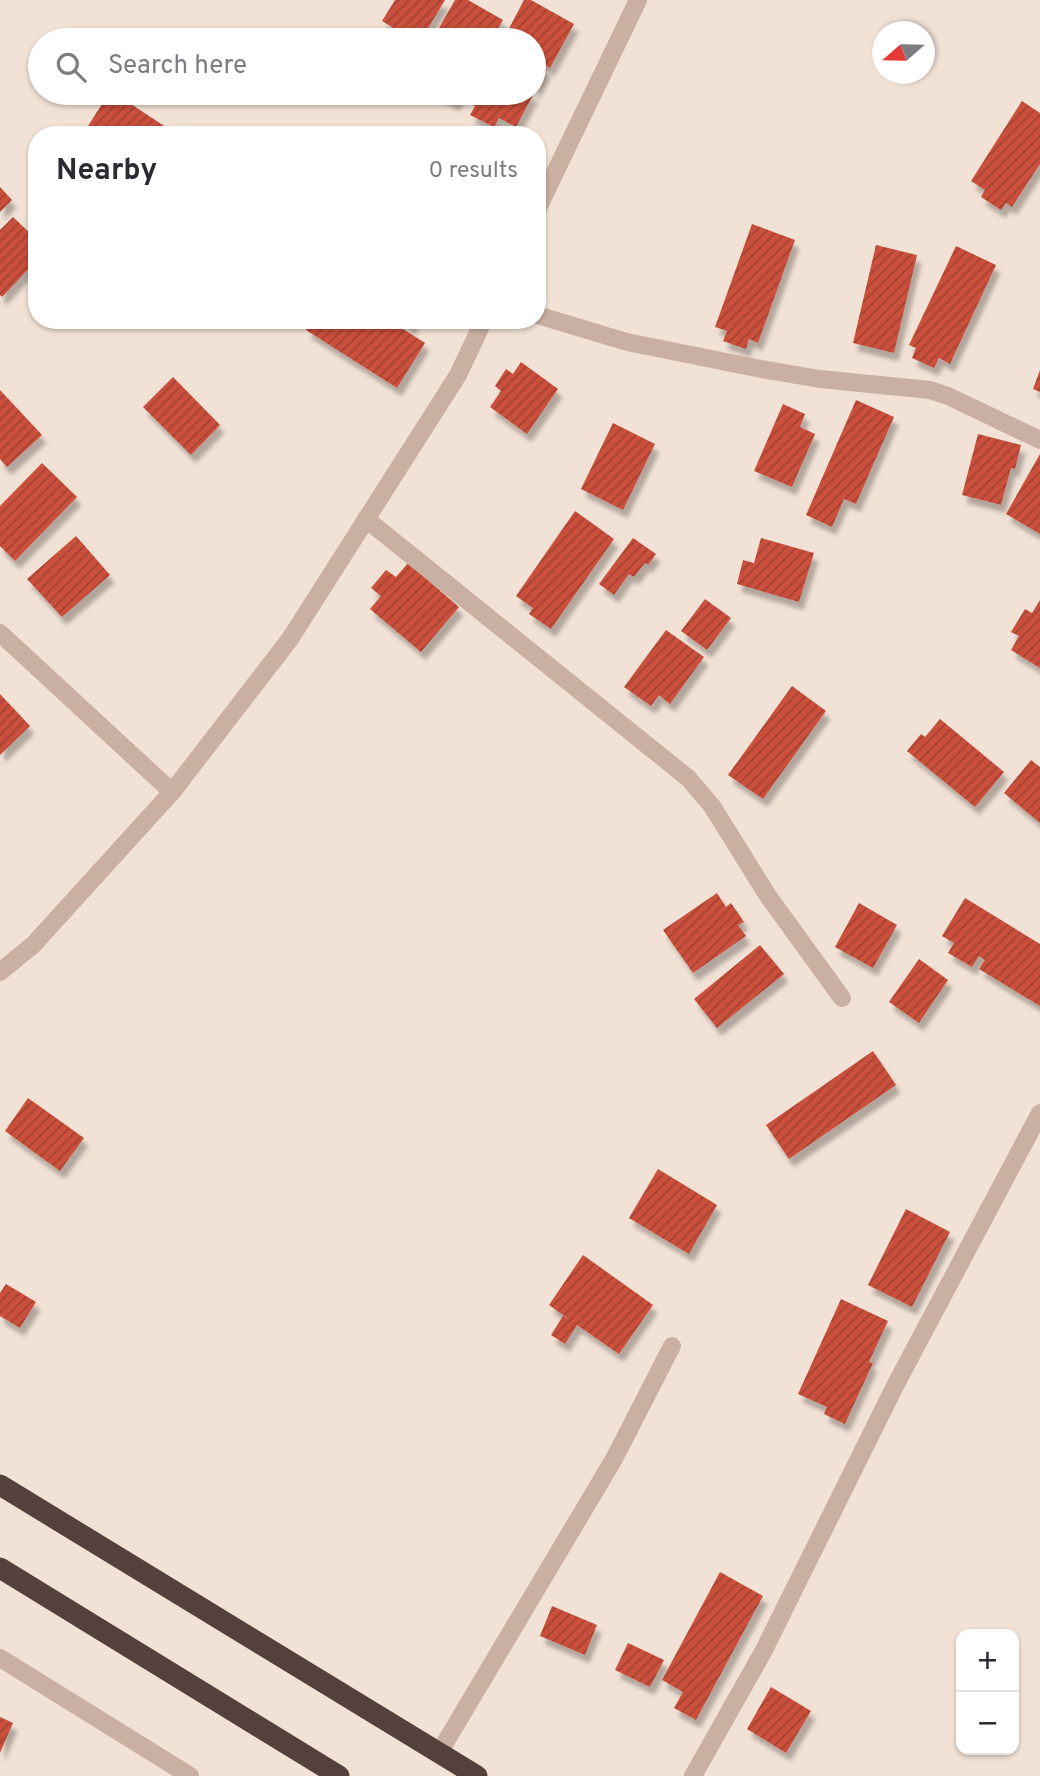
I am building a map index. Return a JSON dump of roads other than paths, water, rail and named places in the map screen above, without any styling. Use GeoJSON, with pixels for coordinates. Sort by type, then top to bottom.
{"type":"FeatureCollection","features":[{"type":"Feature","properties":{"kind":"highway"},"geometry":{"type":"LineString","coordinates":[[0,1485],[477,1776]]}},
{"type":"Feature","properties":{"kind":"highway"},"geometry":{"type":"LineString","coordinates":[[0,1568],[339,1776]]}},
{"type":"Feature","properties":{"kind":"street"},"geometry":{"type":"LineString","coordinates":[[546,192],[638,0]]}},
{"type":"Feature","properties":{"kind":"street"},"geometry":{"type":"LineString","coordinates":[[546,318],[627,342],[756,368],[820,379],[930,390],[1040,440]]}},
{"type":"Feature","properties":{"kind":"street"},"geometry":{"type":"LineString","coordinates":[[0,972],[33,945],[172,792],[290,639],[458,375],[480,329]]}},
{"type":"Feature","properties":{"kind":"street"},"geometry":{"type":"LineString","coordinates":[[366,519],[688,778],[712,806],[768,896],[842,998]]}},
{"type":"Feature","properties":{"kind":"street"},"geometry":{"type":"LineString","coordinates":[[0,633],[172,792]]}},
{"type":"Feature","properties":{"kind":"street"},"geometry":{"type":"LineString","coordinates":[[693,1776],[763,1652],[896,1384],[1040,1113]]}},
{"type":"Feature","properties":{"kind":"street"},"geometry":{"type":"LineString","coordinates":[[439,1753],[614,1459],[672,1346]]}},
{"type":"Feature","properties":{"kind":"street"},"geometry":{"type":"LineString","coordinates":[[0,1658],[190,1776]]}}]}
